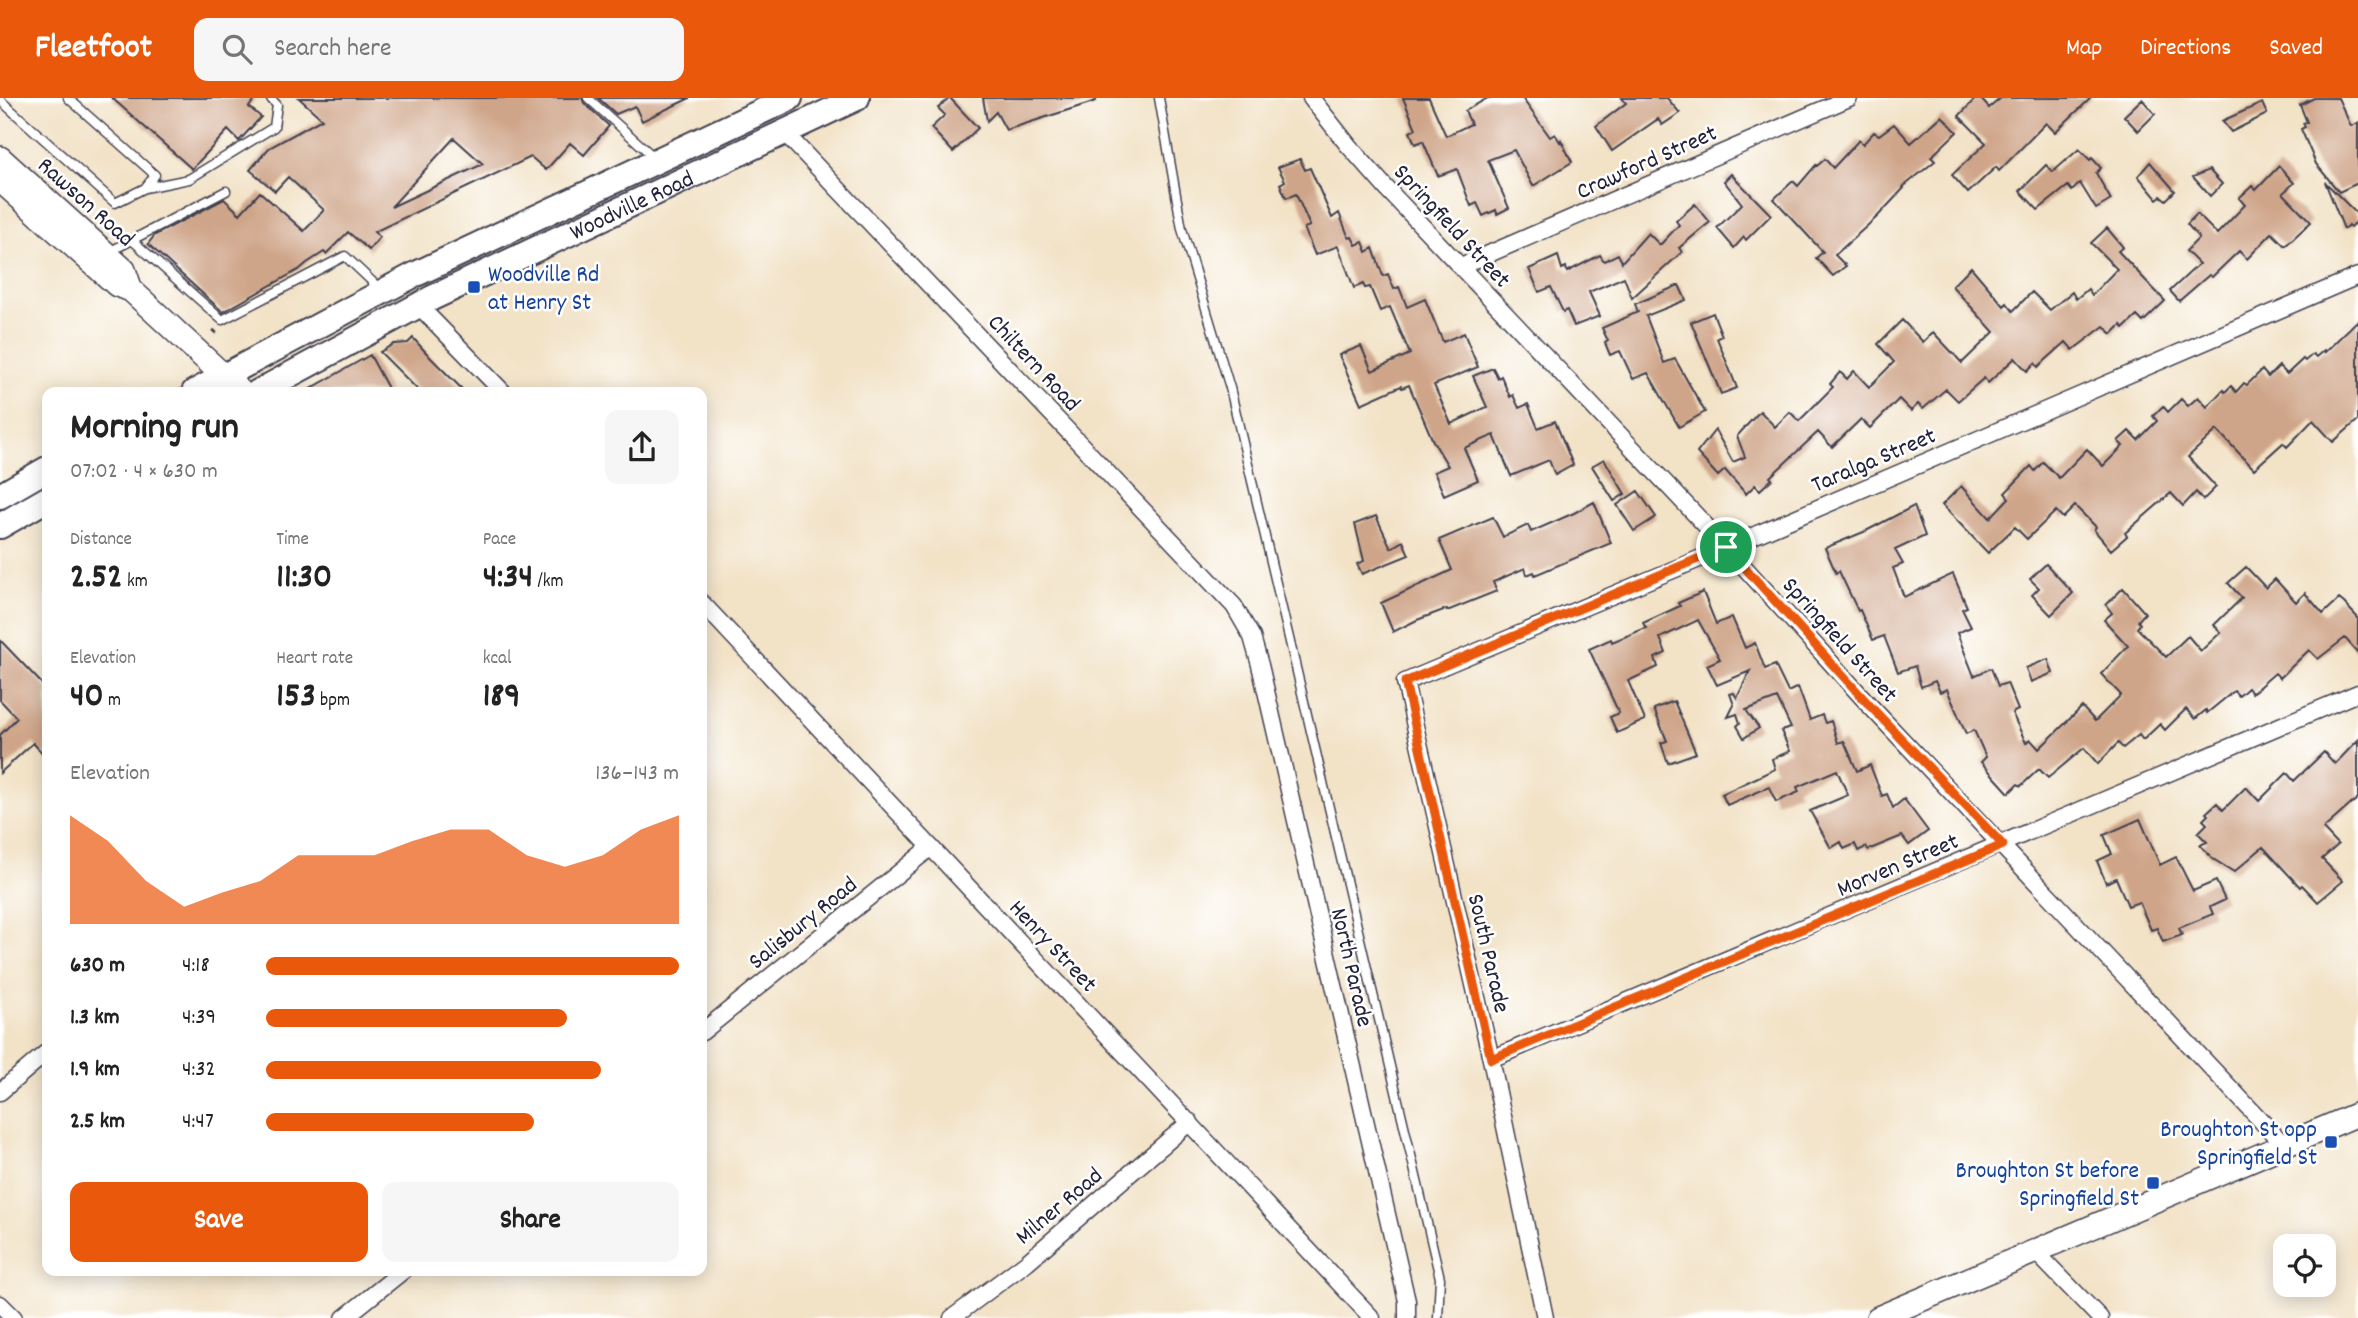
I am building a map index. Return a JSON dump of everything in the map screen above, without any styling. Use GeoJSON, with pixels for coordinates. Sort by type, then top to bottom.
{"type":"FeatureCollection","features":[{"type":"Feature","properties":{"kind":"main road","name":"Woodville Road"},"geometry":{"type":"LineString","coordinates":[[216,387],[233,383],[383,292],[790,98]]}},
{"type":"Feature","properties":{"kind":"main road","name":"Woodville Road"},"geometry":{"type":"LineString","coordinates":[[267,387],[418,305],[858,98]]}},
{"type":"Feature","properties":{"kind":"main road"},"geometry":{"type":"LineString","coordinates":[[0,496],[42,472]]}},
{"type":"Feature","properties":{"kind":"main road"},"geometry":{"type":"LineString","coordinates":[[0,526],[42,502]]}},
{"type":"Feature","properties":{"kind":"street","name":"Springfield Street"},"geometry":{"type":"LineString","coordinates":[[1311,98],[1348,145],[2284,1146]]}},
{"type":"Feature","properties":{"kind":"street","name":"Crawford Street"},"geometry":{"type":"LineString","coordinates":[[1461,266],[1849,98]]}},
{"type":"Feature","properties":{"kind":"street","name":"Chiltern Road"},"geometry":{"type":"LineString","coordinates":[[784,132],[1234,606],[1247,627]]}},
{"type":"Feature","properties":{"kind":"street","name":"Rawson Road"},"geometry":{"type":"LineString","coordinates":[[0,158],[124,270],[131,290]]}},
{"type":"Feature","properties":{"kind":"street","name":"Rawson Road"},"geometry":{"type":"LineString","coordinates":[[0,180],[117,285],[131,290],[233,383]]}},
{"type":"Feature","properties":{"kind":"street","name":"Taralga Street"},"geometry":{"type":"LineString","coordinates":[[1405,682],[2358,276]]}},
{"type":"Feature","properties":{"kind":"street"},"geometry":{"type":"LineString","coordinates":[[418,305],[498,387]]}},
{"type":"Feature","properties":{"kind":"street","name":"Henry Street"},"geometry":{"type":"LineString","coordinates":[[707,608],[1372,1318]]}},
{"type":"Feature","properties":{"kind":"street","name":"North Parade"},"geometry":{"type":"LineString","coordinates":[[1247,627],[1256,648],[1270,705],[1408,1301],[1407,1318]]}},
{"type":"Feature","properties":{"kind":"street","name":"South Parade"},"geometry":{"type":"LineString","coordinates":[[1405,682],[1491,1059],[1545,1318]]}},
{"type":"Feature","properties":{"kind":"street","name":"Morven Street"},"geometry":{"type":"LineString","coordinates":[[1491,1059],[2358,693]]}},
{"type":"Feature","properties":{"kind":"street","name":"Salisbury Road"},"geometry":{"type":"LineString","coordinates":[[707,1028],[931,847]]}},
{"type":"Feature","properties":{"kind":"street"},"geometry":{"type":"LineString","coordinates":[[0,1092],[42,1056]]}},
{"type":"Feature","properties":{"kind":"street"},"geometry":{"type":"LineString","coordinates":[[1878,1318],[2358,1114]]}},
{"type":"Feature","properties":{"kind":"street","name":"Milner Road"},"geometry":{"type":"LineString","coordinates":[[952,1318],[1027,1262],[1190,1122]]}},
{"type":"Feature","properties":{"kind":"street"},"geometry":{"type":"LineString","coordinates":[[2035,1251],[2100,1318]]}},
{"type":"Feature","properties":{"kind":"street"},"geometry":{"type":"LineString","coordinates":[[344,1318],[396,1276]]}},
{"type":"Feature","properties":{"kind":"street"},"geometry":{"type":"LineString","coordinates":[[0,1304],[14,1318]]}},
{"type":"Feature","properties":{"kind":"lane"},"geometry":{"type":"LineString","coordinates":[[68,98],[155,175],[145,188]]}},
{"type":"Feature","properties":{"kind":"lane"},"geometry":{"type":"LineString","coordinates":[[0,100],[115,203],[145,188],[189,179],[274,127],[277,105],[270,98]]}},
{"type":"Feature","properties":{"kind":"lane"},"geometry":{"type":"LineString","coordinates":[[588,98],[657,160]]}},
{"type":"Feature","properties":{"kind":"lane"},"geometry":{"type":"LineString","coordinates":[[1159,98],[1182,229],[1230,388],[1440,1278],[1438,1318]]}},
{"type":"Feature","properties":{"kind":"lane"},"geometry":{"type":"LineString","coordinates":[[106,253],[226,191]]}},
{"type":"Feature","properties":{"kind":"lane"},"geometry":{"type":"LineString","coordinates":[[132,240],[222,320],[345,256],[383,292]]}},
{"type":"Feature","properties":{"kind":"building"},"geometry":{"type":"Polygon","coordinates":[[[112,98],[256,98],[249,107],[261,117],[239,141],[228,130],[192,169],[112,98]]]}},
{"type":"Feature","properties":{"kind":"building"},"geometry":{"type":"Polygon","coordinates":[[[299,98],[582,98],[609,126],[584,155],[570,143],[546,170],[531,157],[374,232],[380,237],[369,250],[348,232],[326,254],[324,252],[300,269],[223,312],[148,244],[155,235],[224,199],[240,214],[260,192],[304,231],[324,210],[288,177],[275,191],[250,170],[269,148],[322,119],[299,98]],[[454,138],[391,207],[483,164],[454,138]]]}},
{"type":"Feature","properties":{"kind":"building"},"geometry":{"type":"Polygon","coordinates":[[[598,98],[690,98],[642,121],[635,106],[616,114],[598,98]]]}},
{"type":"Feature","properties":{"kind":"building"},"geometry":{"type":"Polygon","coordinates":[[[950,98],[978,128],[953,152],[931,128],[945,115],[938,108],[950,98]]]}},
{"type":"Feature","properties":{"kind":"building"},"geometry":{"type":"Polygon","coordinates":[[[983,98],[1095,98],[1096,101],[1006,130],[996,112],[987,121],[983,98]]]}},
{"type":"Feature","properties":{"kind":"building"},"geometry":{"type":"Polygon","coordinates":[[[1403,98],[1429,98],[1446,136],[1471,124],[1465,111],[1488,98],[1522,98],[1550,137],[1555,134],[1560,142],[1561,140],[1572,162],[1533,186],[1514,150],[1488,160],[1509,208],[1497,214],[1496,210],[1483,216],[1477,203],[1471,206],[1457,169],[1438,176],[1423,141],[1415,144],[1410,132],[1416,129],[1403,98]]]}},
{"type":"Feature","properties":{"kind":"building"},"geometry":{"type":"Polygon","coordinates":[[[1622,98],[1667,98],[1680,113],[1662,125],[1658,119],[1612,151],[1596,126],[1626,103],[1622,98]]]}},
{"type":"Feature","properties":{"kind":"building"},"geometry":{"type":"Polygon","coordinates":[[[1976,98],[1980,98],[1989,108],[2001,98],[2091,98],[2055,132],[2046,123],[1999,171],[1996,167],[1968,193],[1952,175],[1986,143],[1959,116],[1976,98]]]}},
{"type":"Feature","properties":{"kind":"building"},"geometry":{"type":"Polygon","coordinates":[[[2314,98],[2338,98],[2351,126],[2358,123],[2358,183],[2339,192],[2316,164],[2301,129],[2305,127],[2303,123],[2307,122],[2300,105],[2314,98]]]}},
{"type":"Feature","properties":{"kind":"building"},"geometry":{"type":"Polygon","coordinates":[[[2142,99],[2155,114],[2138,131],[2124,116],[2142,99]]]}},
{"type":"Feature","properties":{"kind":"building"},"geometry":{"type":"Polygon","coordinates":[[[2262,103],[2267,114],[2231,132],[2222,121],[2262,103]]]}},
{"type":"Feature","properties":{"kind":"building"},"geometry":{"type":"Polygon","coordinates":[[[1942,116],[1957,132],[1931,157],[1935,161],[1903,187],[1878,216],[1835,255],[1846,266],[1833,276],[1816,258],[1823,252],[1774,199],[1793,181],[1798,186],[1816,165],[1825,159],[1833,168],[1859,140],[1863,144],[1874,132],[1879,135],[1894,124],[1911,143],[1942,116]]]}},
{"type":"Feature","properties":{"kind":"building"},"geometry":{"type":"Polygon","coordinates":[[[2079,149],[2101,168],[2096,173],[2111,200],[2096,209],[2080,183],[2072,191],[2068,186],[2038,210],[2020,191],[2046,165],[2053,172],[2079,149]]]}},
{"type":"Feature","properties":{"kind":"building"},"geometry":{"type":"Polygon","coordinates":[[[1300,159],[1305,170],[1310,168],[1332,218],[1339,213],[1349,238],[1352,237],[1356,245],[1363,242],[1367,252],[1373,248],[1383,276],[1388,274],[1394,289],[1399,287],[1407,307],[1425,299],[1443,342],[1464,333],[1478,367],[1434,385],[1451,424],[1487,407],[1473,376],[1493,368],[1498,378],[1501,376],[1510,397],[1513,395],[1519,408],[1528,404],[1538,428],[1555,421],[1573,465],[1555,475],[1549,460],[1511,476],[1494,435],[1464,448],[1478,480],[1444,495],[1434,472],[1448,466],[1433,441],[1409,385],[1361,404],[1339,355],[1361,346],[1372,371],[1410,354],[1390,307],[1380,311],[1370,287],[1365,288],[1363,284],[1354,288],[1338,246],[1315,255],[1304,228],[1310,226],[1296,194],[1286,198],[1280,184],[1285,181],[1278,167],[1300,159]]]}},
{"type":"Feature","properties":{"kind":"building"},"geometry":{"type":"Polygon","coordinates":[[[2150,162],[2175,191],[2166,200],[2161,196],[2157,199],[2138,176],[2150,162]]]}},
{"type":"Feature","properties":{"kind":"building"},"geometry":{"type":"Polygon","coordinates":[[[2279,166],[2294,183],[2283,193],[2311,222],[2285,246],[2272,233],[2247,259],[2239,251],[2212,277],[2209,275],[2179,301],[2170,291],[2199,264],[2186,251],[2199,238],[2187,224],[2197,214],[2217,234],[2245,205],[2239,198],[2252,186],[2256,190],[2279,166]]]}},
{"type":"Feature","properties":{"kind":"building"},"geometry":{"type":"Polygon","coordinates":[[[2209,170],[2222,184],[2210,196],[2193,177],[2209,170]]]}},
{"type":"Feature","properties":{"kind":"building"},"geometry":{"type":"Polygon","coordinates":[[[1731,174],[1771,215],[1734,248],[1717,228],[1742,204],[1724,181],[1731,174]]]}},
{"type":"Feature","properties":{"kind":"building"},"geometry":{"type":"Polygon","coordinates":[[[2325,182],[2358,215],[2358,220],[2350,227],[2348,225],[2344,229],[2325,182]]]}},
{"type":"Feature","properties":{"kind":"building"},"geometry":{"type":"Polygon","coordinates":[[[1695,204],[1710,222],[1679,248],[1682,252],[1632,298],[1624,277],[1589,292],[1600,316],[1574,326],[1567,310],[1563,312],[1551,287],[1539,292],[1529,269],[1558,256],[1562,269],[1566,267],[1567,272],[1600,255],[1604,261],[1618,254],[1622,262],[1648,233],[1660,245],[1679,225],[1676,221],[1695,204]]]}},
{"type":"Feature","properties":{"kind":"building"},"geometry":{"type":"Polygon","coordinates":[[[2107,228],[2123,247],[2118,251],[2165,301],[2143,322],[2137,316],[2124,328],[2121,325],[2112,334],[2104,326],[2073,350],[2066,342],[2038,367],[2035,363],[2027,371],[2015,358],[1988,383],[1984,378],[1958,401],[1946,389],[1923,409],[1918,404],[1911,411],[1899,399],[1870,428],[1861,419],[1832,447],[1818,432],[1770,477],[1772,479],[1760,490],[1755,485],[1746,494],[1725,470],[1718,476],[1697,453],[1715,430],[1733,462],[1745,457],[1737,436],[1760,411],[1775,427],[1790,412],[1799,421],[1833,387],[1830,384],[1840,372],[1847,379],[1854,371],[1869,387],[1894,362],[1878,344],[1902,320],[1923,342],[1933,332],[1962,363],[1994,332],[1952,286],[1971,267],[2004,306],[2007,303],[2013,311],[2032,292],[2050,310],[2072,292],[2076,299],[2088,289],[2092,295],[2117,269],[2091,243],[2107,228]]]}},
{"type":"Feature","properties":{"kind":"building"},"geometry":{"type":"Polygon","coordinates":[[[1679,285],[1686,300],[1646,316],[1664,363],[1675,359],[1705,412],[1679,427],[1648,373],[1633,379],[1620,351],[1610,355],[1602,328],[1638,312],[1635,304],[1679,285]]]}},
{"type":"Feature","properties":{"kind":"building"},"geometry":{"type":"Polygon","coordinates":[[[1713,313],[1722,336],[1717,338],[1737,388],[1721,394],[1691,322],[1713,313]]]}},
{"type":"Feature","properties":{"kind":"building"},"geometry":{"type":"Polygon","coordinates":[[[2358,320],[2358,420],[2333,442],[2313,420],[2287,447],[2283,443],[2254,469],[2217,430],[2188,457],[2216,487],[2203,500],[2196,492],[2183,506],[2171,493],[2125,533],[2127,536],[2111,550],[2094,530],[2096,527],[2075,506],[2063,518],[2056,511],[2027,539],[2015,527],[1988,553],[1942,505],[1961,486],[1990,518],[2009,498],[2005,493],[2031,466],[2035,471],[2043,462],[2059,478],[2087,449],[2103,466],[2123,446],[2118,441],[2129,431],[2138,440],[2157,421],[2153,416],[2163,406],[2168,412],[2181,399],[2188,406],[2198,397],[2207,407],[2223,390],[2225,392],[2231,386],[2236,392],[2262,370],[2268,377],[2279,366],[2287,374],[2303,359],[2305,361],[2313,354],[2316,357],[2324,350],[2325,352],[2358,320]]]}},
{"type":"Feature","properties":{"kind":"building"},"geometry":{"type":"Polygon","coordinates":[[[413,338],[460,387],[415,387],[380,352],[394,344],[408,343],[413,338]]]}},
{"type":"Feature","properties":{"kind":"building"},"geometry":{"type":"Polygon","coordinates":[[[370,355],[387,387],[314,387],[370,355]]]}},
{"type":"Feature","properties":{"kind":"building"},"geometry":{"type":"Polygon","coordinates":[[[1604,459],[1625,494],[1614,501],[1592,466],[1604,459]]]}},
{"type":"Feature","properties":{"kind":"building"},"geometry":{"type":"Polygon","coordinates":[[[1638,491],[1656,517],[1634,531],[1617,505],[1638,491]]]}},
{"type":"Feature","properties":{"kind":"building"},"geometry":{"type":"Polygon","coordinates":[[[1594,502],[1611,543],[1535,575],[1534,572],[1527,575],[1525,568],[1493,582],[1497,591],[1417,620],[1393,632],[1381,603],[1452,570],[1439,540],[1493,517],[1503,537],[1528,525],[1531,532],[1594,502]]]}},
{"type":"Feature","properties":{"kind":"building"},"geometry":{"type":"Polygon","coordinates":[[[1914,506],[1925,536],[1895,550],[1903,564],[1893,568],[1904,597],[1953,574],[1967,607],[1962,609],[1971,627],[1957,633],[1974,676],[1991,668],[1998,686],[2007,683],[2018,710],[2012,713],[2026,743],[2030,739],[2039,749],[2082,707],[2095,721],[2121,695],[2101,674],[2128,646],[2104,620],[2112,613],[2106,605],[2123,588],[2145,613],[2138,621],[2140,624],[2137,628],[2166,657],[2188,636],[2201,651],[2221,632],[2214,625],[2242,598],[2228,583],[2246,567],[2266,588],[2275,579],[2296,602],[2305,593],[2323,614],[2339,599],[2358,618],[2358,653],[2345,638],[2318,659],[2309,650],[2280,678],[2275,673],[2252,693],[2248,688],[2239,696],[2234,691],[2207,713],[2206,710],[2195,719],[2186,709],[2165,730],[2160,724],[2143,740],[2139,735],[2123,748],[2118,743],[2098,764],[2084,748],[2048,778],[2039,769],[2009,793],[1981,762],[1986,757],[1974,730],[1966,734],[1947,689],[1940,692],[1935,681],[1921,687],[1915,666],[1898,672],[1884,636],[1873,640],[1860,610],[1858,611],[1839,571],[1836,573],[1825,548],[1866,531],[1914,506]]]}},
{"type":"Feature","properties":{"kind":"building"},"geometry":{"type":"Polygon","coordinates":[[[1376,516],[1391,548],[1403,541],[1409,555],[1362,574],[1357,564],[1364,561],[1355,524],[1376,516]]]}},
{"type":"Feature","properties":{"kind":"building"},"geometry":{"type":"Polygon","coordinates":[[[2046,564],[2073,593],[2051,615],[2032,595],[2039,588],[2030,579],[2046,564]]]}},
{"type":"Feature","properties":{"kind":"building"},"geometry":{"type":"Polygon","coordinates":[[[1703,592],[1716,624],[1732,617],[1745,648],[1755,643],[1765,669],[1775,665],[1788,692],[1798,687],[1810,720],[1822,715],[1825,723],[1831,721],[1838,743],[1844,741],[1857,771],[1870,765],[1882,796],[1887,794],[1893,808],[1904,799],[1928,831],[1909,845],[1902,836],[1868,850],[1866,847],[1858,851],[1855,844],[1844,849],[1841,842],[1831,848],[1810,811],[1848,795],[1837,770],[1797,787],[1799,792],[1776,802],[1769,787],[1727,805],[1722,794],[1775,769],[1772,759],[1790,751],[1781,731],[1791,728],[1777,698],[1746,710],[1759,728],[1744,738],[1737,726],[1740,723],[1737,714],[1728,717],[1734,705],[1730,694],[1734,693],[1737,698],[1750,671],[1717,685],[1707,665],[1720,659],[1698,620],[1660,638],[1666,653],[1655,658],[1658,667],[1628,681],[1645,720],[1617,733],[1610,717],[1619,713],[1589,649],[1646,628],[1643,623],[1703,592]]]}},
{"type":"Feature","properties":{"kind":"building"},"geometry":{"type":"Polygon","coordinates":[[[0,640],[42,684],[42,753],[33,743],[0,773],[0,735],[17,718],[0,700],[0,640]]]}},
{"type":"Feature","properties":{"kind":"building"},"geometry":{"type":"Polygon","coordinates":[[[2048,659],[2053,673],[2031,682],[2026,668],[2048,659]]]}},
{"type":"Feature","properties":{"kind":"building"},"geometry":{"type":"Polygon","coordinates":[[[1674,701],[1696,753],[1668,763],[1661,743],[1667,741],[1654,709],[1674,701]]]}},
{"type":"Feature","properties":{"kind":"building"},"geometry":{"type":"Polygon","coordinates":[[[2358,740],[2358,798],[2323,829],[2338,845],[2322,859],[2343,881],[2318,902],[2302,885],[2300,887],[2263,847],[2234,872],[2213,859],[2200,845],[2207,842],[2198,833],[2207,824],[2203,820],[2208,815],[2206,813],[2217,803],[2223,810],[2246,787],[2259,801],[2287,773],[2294,781],[2324,752],[2335,764],[2358,740]]]}},
{"type":"Feature","properties":{"kind":"building"},"geometry":{"type":"Polygon","coordinates":[[[2140,819],[2160,865],[2176,857],[2193,891],[2216,881],[2225,900],[2210,907],[2213,914],[2179,928],[2182,935],[2163,942],[2157,928],[2151,930],[2139,902],[2128,906],[2116,878],[2106,883],[2097,861],[2112,854],[2104,835],[2140,819]]]}},
{"type":"Feature","properties":{"kind":"place","name":"Woodville Rd at Henry St"},"geometry":{"type":"Point","coordinates":[474,287]}},
{"type":"Feature","properties":{"kind":"place","name":"Broughton St opp Springfield St"},"geometry":{"type":"Point","coordinates":[2331,1142]}},
{"type":"Feature","properties":{"kind":"place","name":"Broughton St before Springfield St"},"geometry":{"type":"Point","coordinates":[2153,1183]}},
{"type":"Feature","properties":{"kind":"route"},"geometry":{"type":"LineString","coordinates":[[1726,547],[1872,708],[2003,845],[1491,1059],[1405,682],[1726,547]]}}]}
